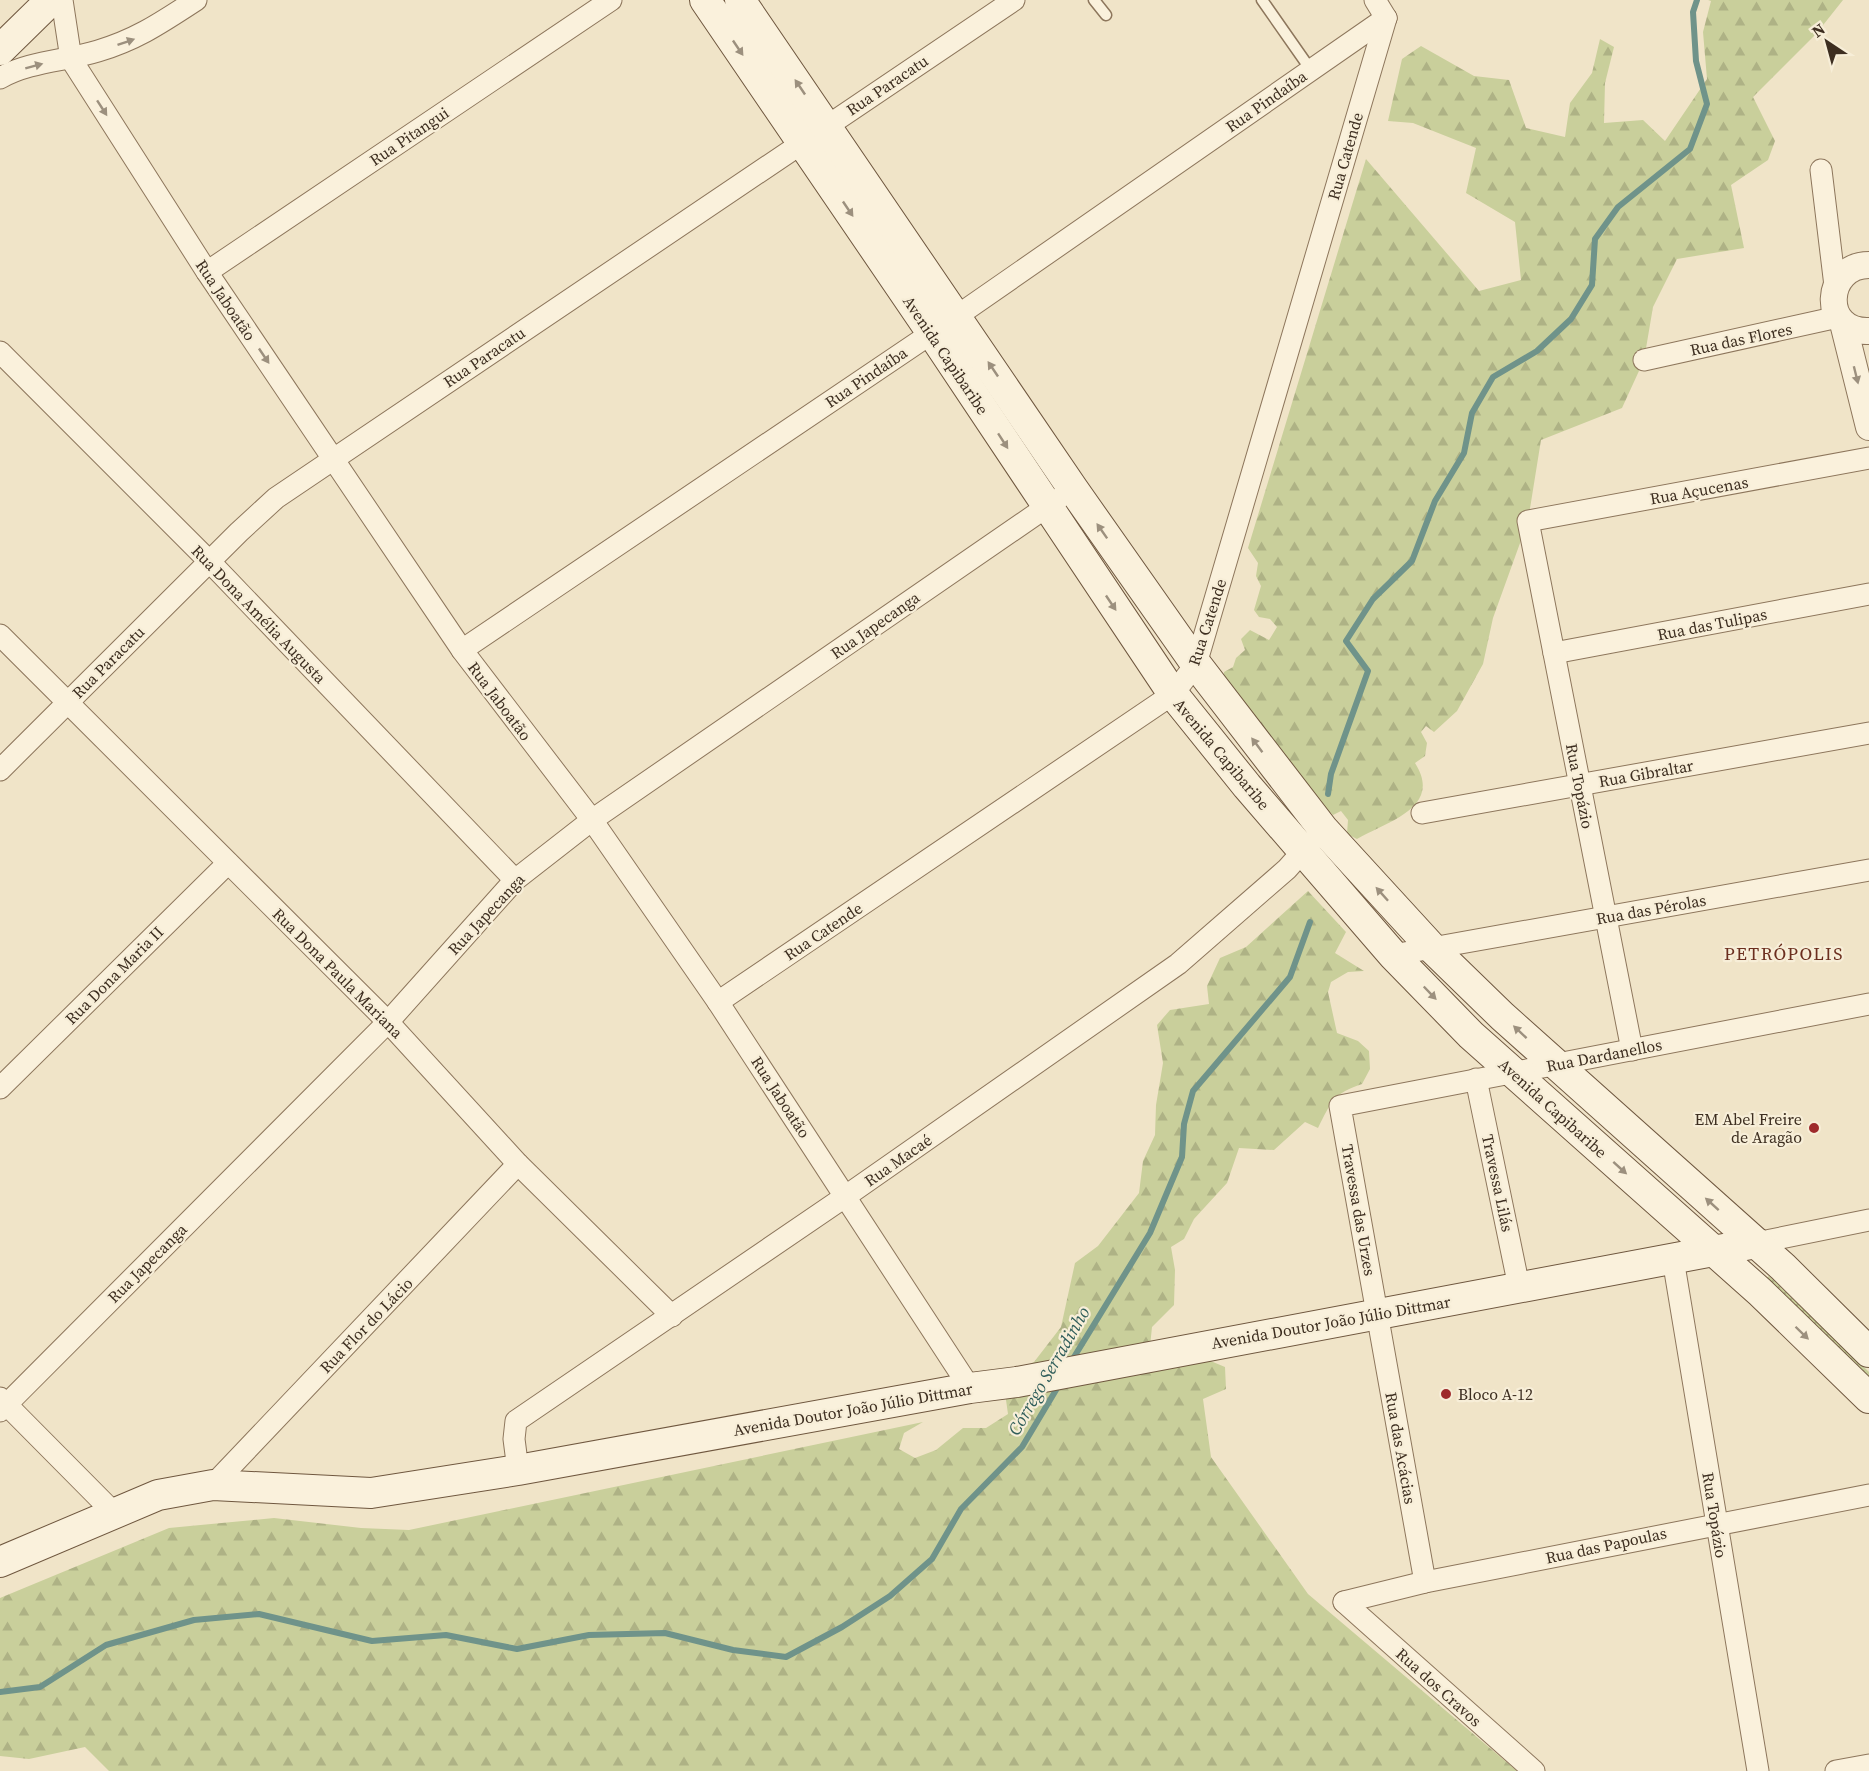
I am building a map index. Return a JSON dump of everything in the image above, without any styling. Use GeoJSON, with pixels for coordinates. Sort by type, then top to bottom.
{"type":"FeatureCollection","features":[{"type":"Feature","properties":{"kind":"main road"},"geometry":{"type":"LineString","coordinates":[[0,50],[51,0]]}},
{"type":"Feature","properties":{"kind":"main road","name":"Avenida Capibaribe"},"geometry":{"type":"LineString","coordinates":[[705,0],[932,333],[1173,694],[1247,786],[1314,840],[1555,1065],[1756,1243],[1869,1352]]}},
{"type":"Feature","properties":{"kind":"main road","name":"Avenida Capibaribe"},"geometry":{"type":"LineString","coordinates":[[740,0],[1073,489],[1196,664],[1394,954],[1471,1035],[1713,1251],[1869,1398]]}},
{"type":"Feature","properties":{"kind":"main road","name":"Avenida Doutor João Júlio Dittmar"},"geometry":{"type":"LineString","coordinates":[[0,1562],[113,1512],[158,1495],[213,1485],[371,1493],[518,1470],[970,1388],[1017,1382],[1756,1243]]}},
{"type":"Feature","properties":{"kind":"street","name":"Rua Jaboatão"},"geometry":{"type":"LineString","coordinates":[[62,0],[70,59],[207,272],[462,650],[592,820],[718,1002],[970,1388]]}},
{"type":"Feature","properties":{"kind":"street"},"geometry":{"type":"LineString","coordinates":[[0,78],[37,64],[70,59],[141,37],[196,0]]}},
{"type":"Feature","properties":{"kind":"street","name":"Rua Pitangui"},"geometry":{"type":"LineString","coordinates":[[207,272],[611,0]]}},
{"type":"Feature","properties":{"kind":"street","name":"Rua Paracatu"},"geometry":{"type":"LineString","coordinates":[[0,770],[209,561],[276,498],[1014,0]]}},
{"type":"Feature","properties":{"kind":"street"},"geometry":{"type":"LineString","coordinates":[[1375,0],[1386,18]]}},
{"type":"Feature","properties":{"kind":"street","name":"Rua Pindaíba"},"geometry":{"type":"LineString","coordinates":[[462,650],[957,316],[1386,18]]}},
{"type":"Feature","properties":{"kind":"street","name":"Rua Catende"},"geometry":{"type":"LineString","coordinates":[[718,1002],[1173,694],[1196,664],[1386,18]]}},
{"type":"Feature","properties":{"kind":"street"},"geometry":{"type":"LineString","coordinates":[[1821,170],[1835,286],[1833,302],[1841,320],[1869,427]]}},
{"type":"Feature","properties":{"kind":"street"},"geometry":{"type":"LineString","coordinates":[[1835,286],[1847,271],[1868,264]]}},
{"type":"Feature","properties":{"kind":"street"},"geometry":{"type":"LineString","coordinates":[[1841,320],[1859,332],[1869,331]]}},
{"type":"Feature","properties":{"kind":"street","name":"Rua das Flores"},"geometry":{"type":"LineString","coordinates":[[1644,360],[1841,320]]}},
{"type":"Feature","properties":{"kind":"street","name":"Rua Dona Amélia Augusta"},"geometry":{"type":"LineString","coordinates":[[0,351],[209,561],[515,880]]}},
{"type":"Feature","properties":{"kind":"street","name":"Rua Açucenas"},"geometry":{"type":"LineString","coordinates":[[1528,521],[1869,458]]}},
{"type":"Feature","properties":{"kind":"street","name":"Rua Japecanga"},"geometry":{"type":"LineString","coordinates":[[2,1404],[388,1022],[515,880],[592,820],[1073,489]]}},
{"type":"Feature","properties":{"kind":"street","name":"Rua Topázio"},"geometry":{"type":"LineString","coordinates":[[1528,521],[1632,1050]]}},
{"type":"Feature","properties":{"kind":"street","name":"Rua das Tulipas"},"geometry":{"type":"LineString","coordinates":[[1554,653],[1869,594]]}},
{"type":"Feature","properties":{"kind":"street","name":"Rua Dona Paula Mariana"},"geometry":{"type":"LineString","coordinates":[[0,634],[388,1022],[518,1164],[672,1316]]}},
{"type":"Feature","properties":{"kind":"street","name":"Rua Gibraltar"},"geometry":{"type":"LineString","coordinates":[[1422,813],[1869,733]]}},
{"type":"Feature","properties":{"kind":"street","name":"Rua Macaé"},"geometry":{"type":"LineString","coordinates":[[518,1470],[514,1439],[516,1421],[846,1196],[1178,964],[1314,840]]}},
{"type":"Feature","properties":{"kind":"street","name":"Rua Dona Maria II"},"geometry":{"type":"LineString","coordinates":[[0,1088],[228,863]]}},
{"type":"Feature","properties":{"kind":"street","name":"Rua das Pérolas"},"geometry":{"type":"LineString","coordinates":[[1394,954],[1433,949],[1869,870]]}},
{"type":"Feature","properties":{"kind":"street","name":"Rua Dardanellos"},"geometry":{"type":"LineString","coordinates":[[1340,1106],[1869,1005]]}},
{"type":"Feature","properties":{"kind":"street","name":"Travessa Lilás"},"geometry":{"type":"LineString","coordinates":[[1476,1079],[1519,1287]]}},
{"type":"Feature","properties":{"kind":"street","name":"Travessa das Urzes"},"geometry":{"type":"LineString","coordinates":[[1340,1106],[1377,1314]]}},
{"type":"Feature","properties":{"kind":"street","name":"Rua Flor do Lácio"},"geometry":{"type":"LineString","coordinates":[[213,1485],[518,1164]]}},
{"type":"Feature","properties":{"kind":"street"},"geometry":{"type":"LineString","coordinates":[[1756,1243],[1869,1220]]}},
{"type":"Feature","properties":{"kind":"street","name":"Rua Topázio"},"geometry":{"type":"LineString","coordinates":[[1673,1259],[1758,1771]]}},
{"type":"Feature","properties":{"kind":"street","name":"Rua das Acácias"},"geometry":{"type":"LineString","coordinates":[[1377,1314],[1425,1582]]}},
{"type":"Feature","properties":{"kind":"street"},"geometry":{"type":"LineString","coordinates":[[2,1404],[113,1512]]}},
{"type":"Feature","properties":{"kind":"street","name":"Rua das Papoulas"},"geometry":{"type":"LineString","coordinates":[[1344,1602],[1425,1582],[1716,1523],[1869,1495]]}},
{"type":"Feature","properties":{"kind":"street","name":"Rua dos Cravos"},"geometry":{"type":"LineString","coordinates":[[1344,1602],[1534,1771]]}},
{"type":"Feature","properties":{"kind":"street"},"geometry":{"type":"LineString","coordinates":[[1836,1771],[1869,1765]]}},
{"type":"Feature","properties":{"kind":"lane"},"geometry":{"type":"LineString","coordinates":[[1094,0],[1106,15]]}},
{"type":"Feature","properties":{"kind":"lane"},"geometry":{"type":"LineString","coordinates":[[1262,0],[1311,70]]}},
{"type":"Feature","properties":{"kind":"green space"},"geometry":{"type":"Polygon","coordinates":[[[1708,0],[1843,0],[1816,34],[1753,97],[1775,141],[1768,160],[1731,185],[1744,248],[1677,259],[1653,307],[1644,360],[1622,408],[1541,440],[1528,521],[1493,618],[1483,664],[1457,711],[1434,732],[1426,726],[1421,732],[1427,743],[1425,756],[1415,763],[1422,778],[1422,791],[1417,802],[1397,819],[1357,839],[1347,834],[1348,820],[1341,811],[1333,815],[1321,804],[1224,681],[1224,672],[1233,667],[1236,658],[1245,650],[1241,639],[1250,630],[1269,640],[1277,627],[1270,619],[1259,617],[1254,610],[1261,586],[1256,576],[1258,563],[1248,548],[1366,159],[1479,291],[1521,280],[1515,222],[1466,193],[1476,148],[1413,123],[1388,121],[1402,59],[1421,46],[1474,76],[1509,80],[1526,128],[1565,137],[1570,103],[1592,73],[1600,39],[1614,47],[1605,83],[1604,123],[1643,120],[1665,141],[1707,79],[1703,32],[1711,1],[1708,0]]]}},
{"type":"Feature","properties":{"kind":"green space"},"geometry":{"type":"Polygon","coordinates":[[[1308,891],[1346,932],[1335,953],[1364,971],[1348,972],[1331,982],[1328,992],[1337,1033],[1358,1041],[1369,1051],[1370,1069],[1362,1084],[1345,1091],[1334,1100],[1318,1128],[1305,1122],[1274,1150],[1239,1148],[1227,1183],[1194,1219],[1184,1239],[1171,1247],[1175,1270],[1174,1305],[1152,1327],[1149,1356],[1201,1357],[1225,1367],[1226,1389],[1203,1399],[1211,1457],[1308,1594],[1517,1771],[109,1771],[85,1747],[29,1759],[0,1756],[0,1598],[169,1528],[274,1518],[361,1528],[409,1530],[923,1422],[904,1433],[899,1449],[915,1458],[936,1450],[963,1428],[986,1428],[1008,1414],[1005,1393],[1022,1368],[1034,1362],[1061,1327],[1075,1263],[1098,1246],[1139,1193],[1143,1161],[1155,1135],[1156,1105],[1163,1063],[1157,1025],[1170,1010],[1209,1004],[1207,986],[1220,958],[1246,947],[1308,891]]]}},
{"type":"Feature","properties":{"kind":"green space"},"geometry":{"type":"Polygon","coordinates":[[[1769,1276],[1869,1372],[1869,1389],[1759,1285],[1769,1276]]]}},
{"type":"Feature","properties":{"kind":"waterway","name":"Córrego Serradinho"},"geometry":{"type":"LineString","coordinates":[[1328,794],[1331,774],[1368,671],[1346,641],[1373,599],[1412,561],[1435,501],[1464,453],[1472,413],[1493,377],[1537,351],[1571,319],[1592,285],[1595,239],[1618,207],[1690,149],[1707,104],[1696,61],[1693,12],[1697,0]]}},
{"type":"Feature","properties":{"kind":"waterway","name":"Córrego Serradinho"},"geometry":{"type":"LineString","coordinates":[[1071,1362],[1150,1233],[1182,1157],[1184,1124],[1193,1091],[1290,977],[1310,922]]}},
{"type":"Feature","properties":{"kind":"waterway","name":"Córrego Serradinho"},"geometry":{"type":"LineString","coordinates":[[0,1692],[40,1687],[106,1645],[194,1620],[259,1614],[372,1641],[446,1635],[517,1649],[589,1635],[665,1633],[733,1650],[786,1657],[842,1627],[890,1596],[932,1559],[961,1509],[1022,1447],[1059,1385]]}},
{"type":"Feature","properties":{"kind":"place","name":"EM Abel Freire de Aragão"},"geometry":{"type":"Point","coordinates":[1814,1128]}},
{"type":"Feature","properties":{"kind":"place","name":"Bloco A-12"},"geometry":{"type":"Point","coordinates":[1446,1394]}},
{"type":"Feature","properties":{"kind":"district","name":"PETRÓPOLIS"},"geometry":{"type":"Point","coordinates":[1784,954]}}]}
